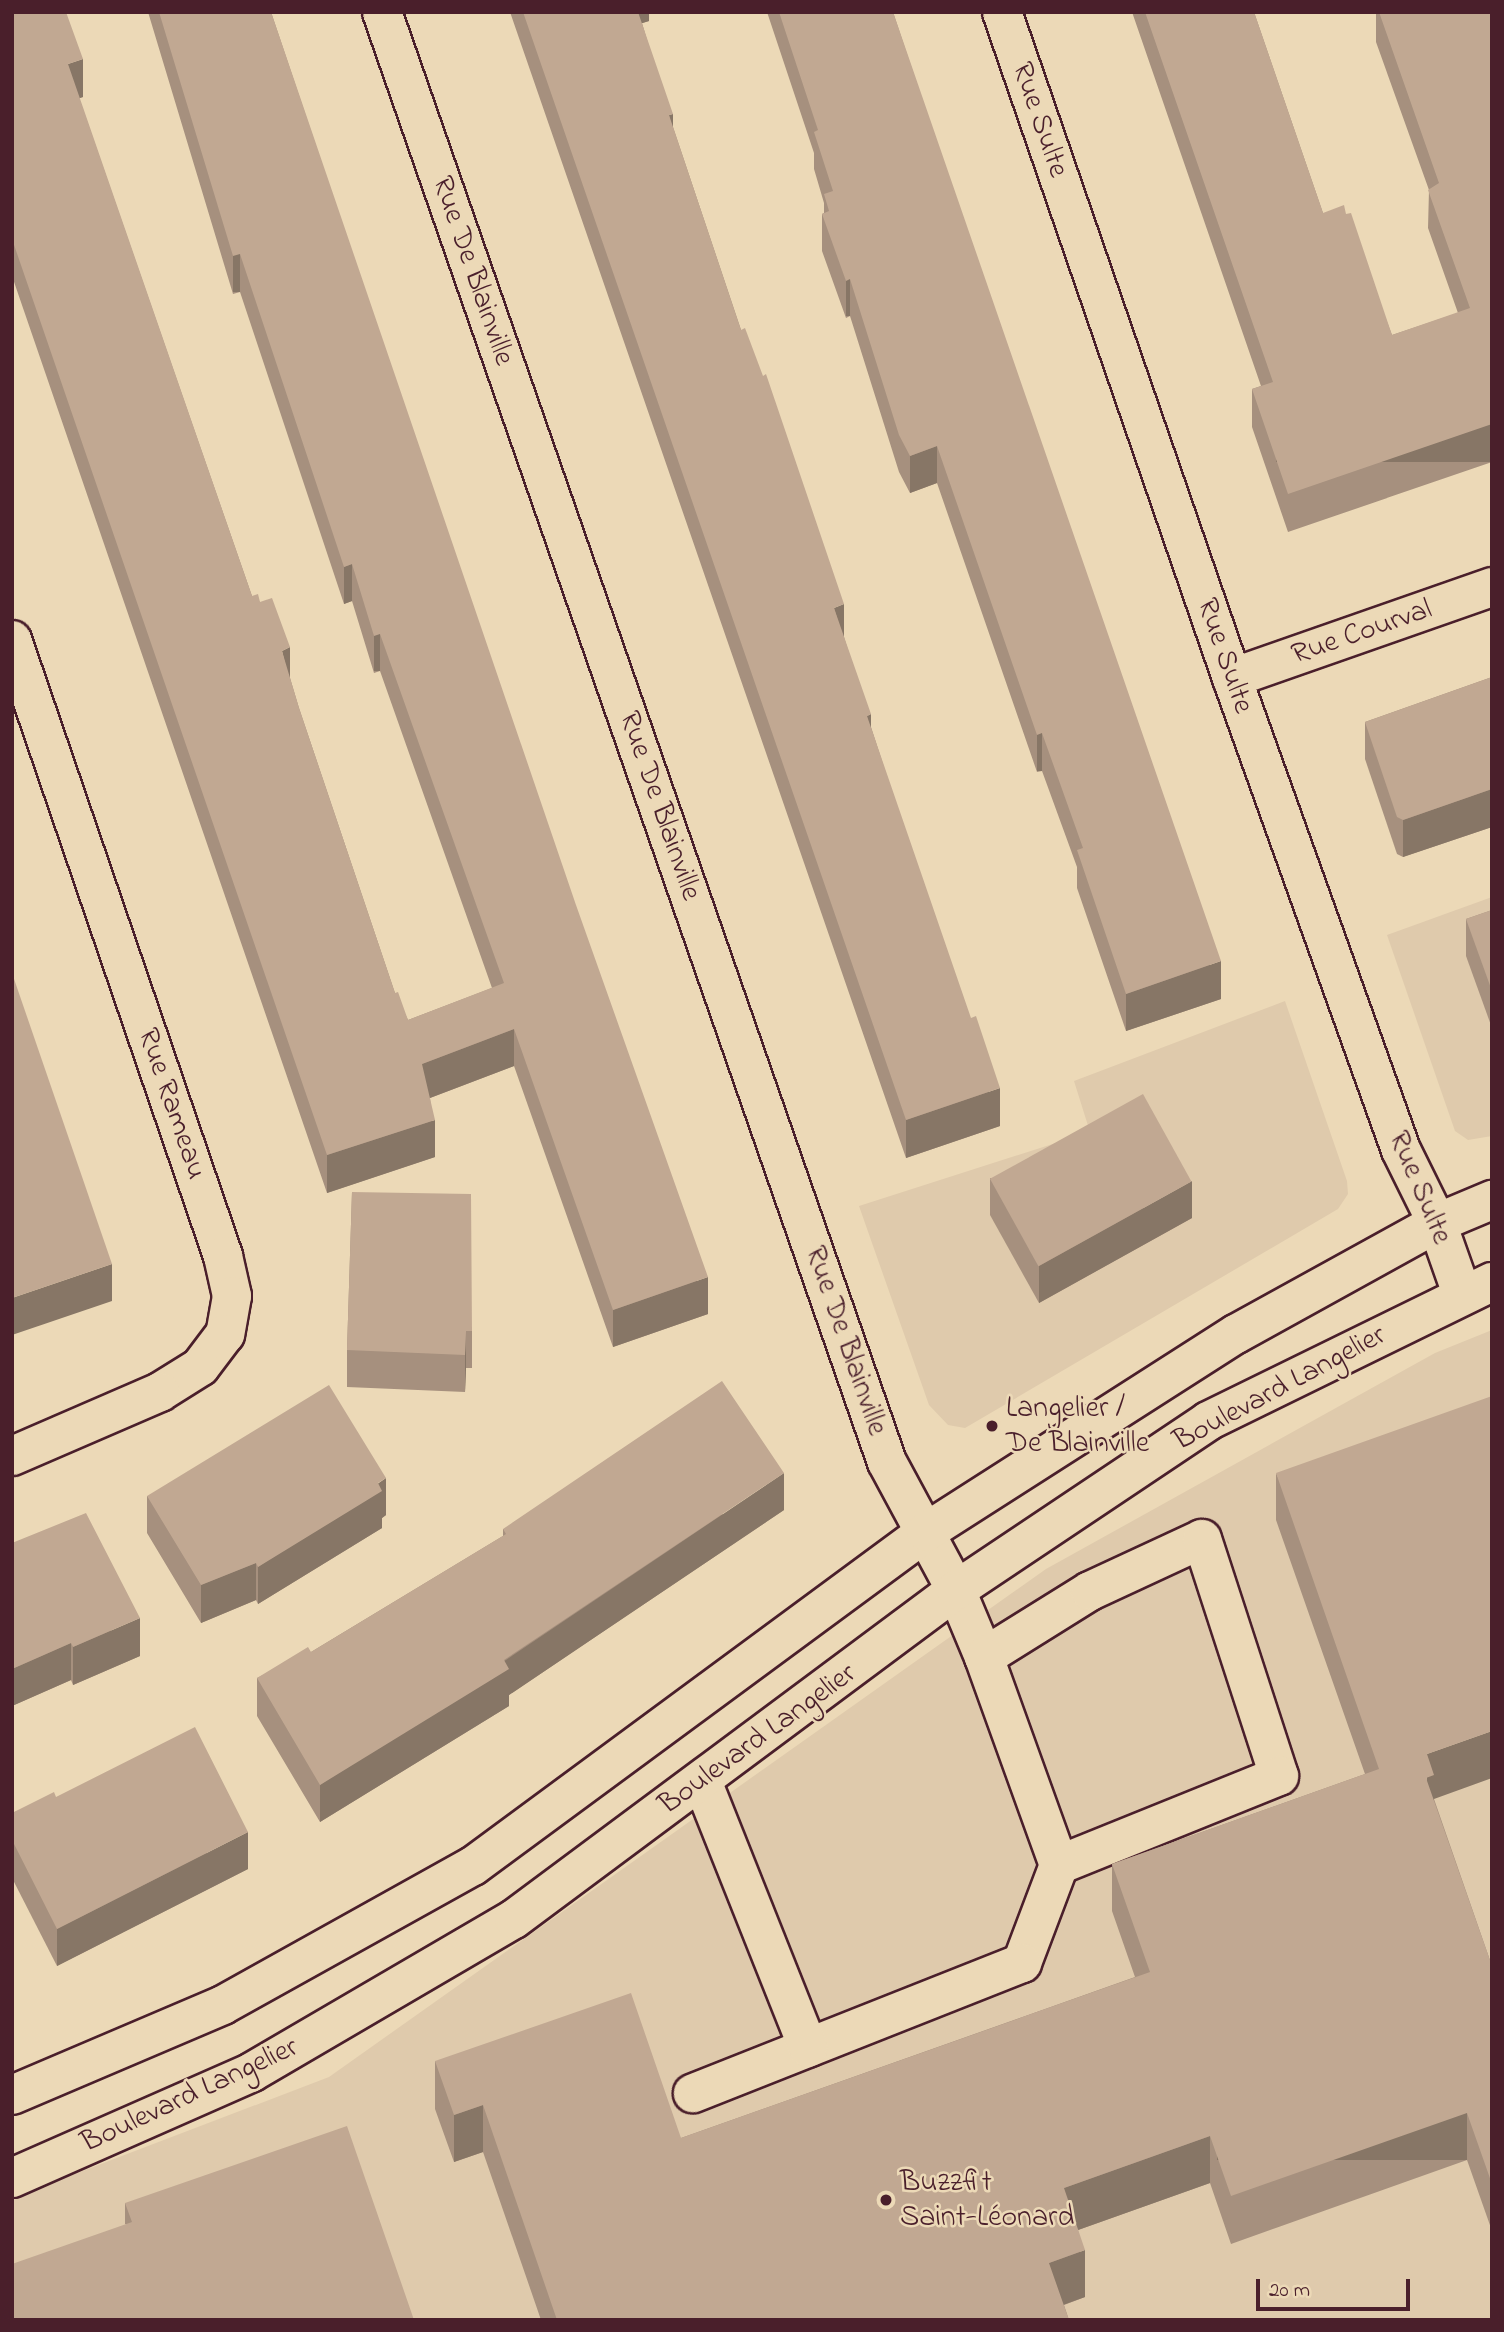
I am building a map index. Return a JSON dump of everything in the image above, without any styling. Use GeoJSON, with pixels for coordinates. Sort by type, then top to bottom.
{"type":"FeatureCollection","features":[{"type":"Feature","properties":{"kind":"street","name":"Rue De Blainville"},"geometry":{"type":"LineString","coordinates":[[382,12],[887,1461],[956,1590],[984,1657],[1059,1865]]}},
{"type":"Feature","properties":{"kind":"street","name":"Rue Sulte"},"geometry":{"type":"LineString","coordinates":[[1002,12],[1232,678],[1401,1150],[1437,1223],[1477,1288]]}},
{"type":"Feature","properties":{"kind":"street","name":"Rue Courval"},"geometry":{"type":"LineString","coordinates":[[1232,678],[1492,587]]}},
{"type":"Feature","properties":{"kind":"street","name":"Rue Rameau"},"geometry":{"type":"LineString","coordinates":[[12,640],[223,1256],[232,1296],[225,1334],[200,1367],[160,1392],[12,1456]]}},
{"type":"Feature","properties":{"kind":"street","name":"Boulevard Langelier"},"geometry":{"type":"LineString","coordinates":[[12,2095],[223,2005],[473,1866],[926,1532],[1236,1334],[1437,1223],[1492,1200]]}},
{"type":"Feature","properties":{"kind":"street","name":"Boulevard Langelier"},"geometry":{"type":"LineString","coordinates":[[12,2178],[252,2072],[514,1919],[956,1590],[1208,1421],[1477,1288]]}},
{"type":"Feature","properties":{"kind":"street"},"geometry":{"type":"LineString","coordinates":[[693,2093],[1022,1963],[1059,1865],[1279,1776],[1202,1539],[1090,1591],[984,1657]]}},
{"type":"Feature","properties":{"kind":"street"},"geometry":{"type":"LineString","coordinates":[[702,1781],[808,2048]]}},
{"type":"Feature","properties":{"kind":"shaded area"},"geometry":{"type":"Polygon","coordinates":[[[1492,897],[1492,1136],[1468,1140],[1455,1131],[1387,935],[1492,897]]]}},
{"type":"Feature","properties":{"kind":"shaded area"},"geometry":{"type":"Polygon","coordinates":[[[1285,1001],[1347,1181],[1348,1194],[1338,1209],[965,1428],[948,1425],[929,1405],[859,1206],[1090,1132],[1074,1081],[1285,1001]]]}},
{"type":"Feature","properties":{"kind":"shaded area"},"geometry":{"type":"Polygon","coordinates":[[[1492,1330],[1492,2320],[12,2320],[12,2198],[329,2077],[1046,1569],[1435,1353],[1492,1330]]]}},
{"type":"Feature","properties":{"kind":"building"},"geometry":{"type":"Polygon","coordinates":[[[12,12],[66,12],[83,59],[68,64],[252,596],[258,594],[260,602],[272,598],[290,647],[282,651],[299,708],[395,993],[398,992],[408,1020],[504,983],[380,634],[374,636],[352,564],[344,567],[240,254],[233,256],[159,12],[271,12],[576,905],[708,1277],[613,1310],[514,1029],[422,1064],[435,1120],[327,1155],[12,239],[12,12]]]}},
{"type":"Feature","properties":{"kind":"building"},"geometry":{"type":"Polygon","coordinates":[[[523,12],[638,12],[673,114],[669,115],[741,330],[745,328],[763,376],[766,374],[844,604],[834,608],[871,714],[867,716],[971,1018],[976,1016],[1000,1088],[906,1120],[523,12]]]}},
{"type":"Feature","properties":{"kind":"building"},"geometry":{"type":"Polygon","coordinates":[[[779,12],[893,12],[1221,961],[1126,994],[1077,850],[1083,848],[1042,733],[1037,735],[937,446],[910,456],[899,435],[850,279],[846,281],[822,214],[829,211],[824,194],[833,191],[814,132],[818,130],[779,12]]]}},
{"type":"Feature","properties":{"kind":"building"},"geometry":{"type":"Polygon","coordinates":[[[1145,12],[1254,12],[1323,213],[1344,205],[1346,214],[1351,213],[1392,335],[1470,308],[1428,190],[1439,183],[1379,12],[1492,12],[1492,424],[1288,494],[1252,389],[1273,382],[1145,12]]]}},
{"type":"Feature","properties":{"kind":"building"},"geometry":{"type":"Polygon","coordinates":[[[1492,677],[1492,789],[1403,820],[1397,817],[1365,722],[1492,677]]]}},
{"type":"Feature","properties":{"kind":"building"},"geometry":{"type":"Polygon","coordinates":[[[1492,910],[1492,991],[1466,919],[1492,910]]]}},
{"type":"Feature","properties":{"kind":"building"},"geometry":{"type":"Polygon","coordinates":[[[12,973],[112,1264],[12,1298],[12,973]]]}},
{"type":"Feature","properties":{"kind":"building"},"geometry":{"type":"Polygon","coordinates":[[[1143,1094],[1191,1181],[1038,1266],[990,1179],[1143,1094]]]}},
{"type":"Feature","properties":{"kind":"building"},"geometry":{"type":"Polygon","coordinates":[[[352,1192],[471,1194],[472,1331],[466,1331],[465,1355],[347,1350],[352,1192]]]}},
{"type":"Feature","properties":{"kind":"building"},"geometry":{"type":"Polygon","coordinates":[[[722,1381],[784,1473],[504,1660],[509,1669],[320,1785],[257,1678],[308,1647],[311,1652],[506,1534],[503,1529],[722,1381]]]}},
{"type":"Feature","properties":{"kind":"building"},"geometry":{"type":"Polygon","coordinates":[[[329,1385],[386,1478],[378,1483],[382,1491],[258,1567],[256,1563],[201,1585],[147,1496],[329,1385]]]}},
{"type":"Feature","properties":{"kind":"building"},"geometry":{"type":"Polygon","coordinates":[[[1492,1396],[1492,1731],[1427,1754],[1434,1775],[1426,1778],[1492,1966],[1492,2184],[1467,2113],[1231,2196],[1210,2136],[1064,2188],[1085,2250],[1049,2263],[1069,2320],[557,2320],[483,2105],[454,2115],[435,2061],[631,1993],[681,2138],[1150,1972],[1112,1864],[1379,1769],[1276,1473],[1492,1396]]]}},
{"type":"Feature","properties":{"kind":"building"},"geometry":{"type":"Polygon","coordinates":[[[86,1513],[140,1618],[73,1647],[71,1643],[12,1669],[12,1543],[86,1513]]]}},
{"type":"Feature","properties":{"kind":"building"},"geometry":{"type":"Polygon","coordinates":[[[195,1727],[248,1832],[57,1929],[12,1840],[12,1813],[54,1792],[56,1797],[195,1727]]]}},
{"type":"Feature","properties":{"kind":"building"},"geometry":{"type":"Polygon","coordinates":[[[347,2126],[414,2320],[12,2320],[12,2264],[132,2222],[125,2203],[347,2126]]]}},
{"type":"Feature","properties":{"kind":"place","name":"Langelier / De Blainville"},"geometry":{"type":"Point","coordinates":[992,1426]}},
{"type":"Feature","properties":{"kind":"place","name":"Buzzfit Saint-Léonard"},"geometry":{"type":"Point","coordinates":[886,2200]}}]}
